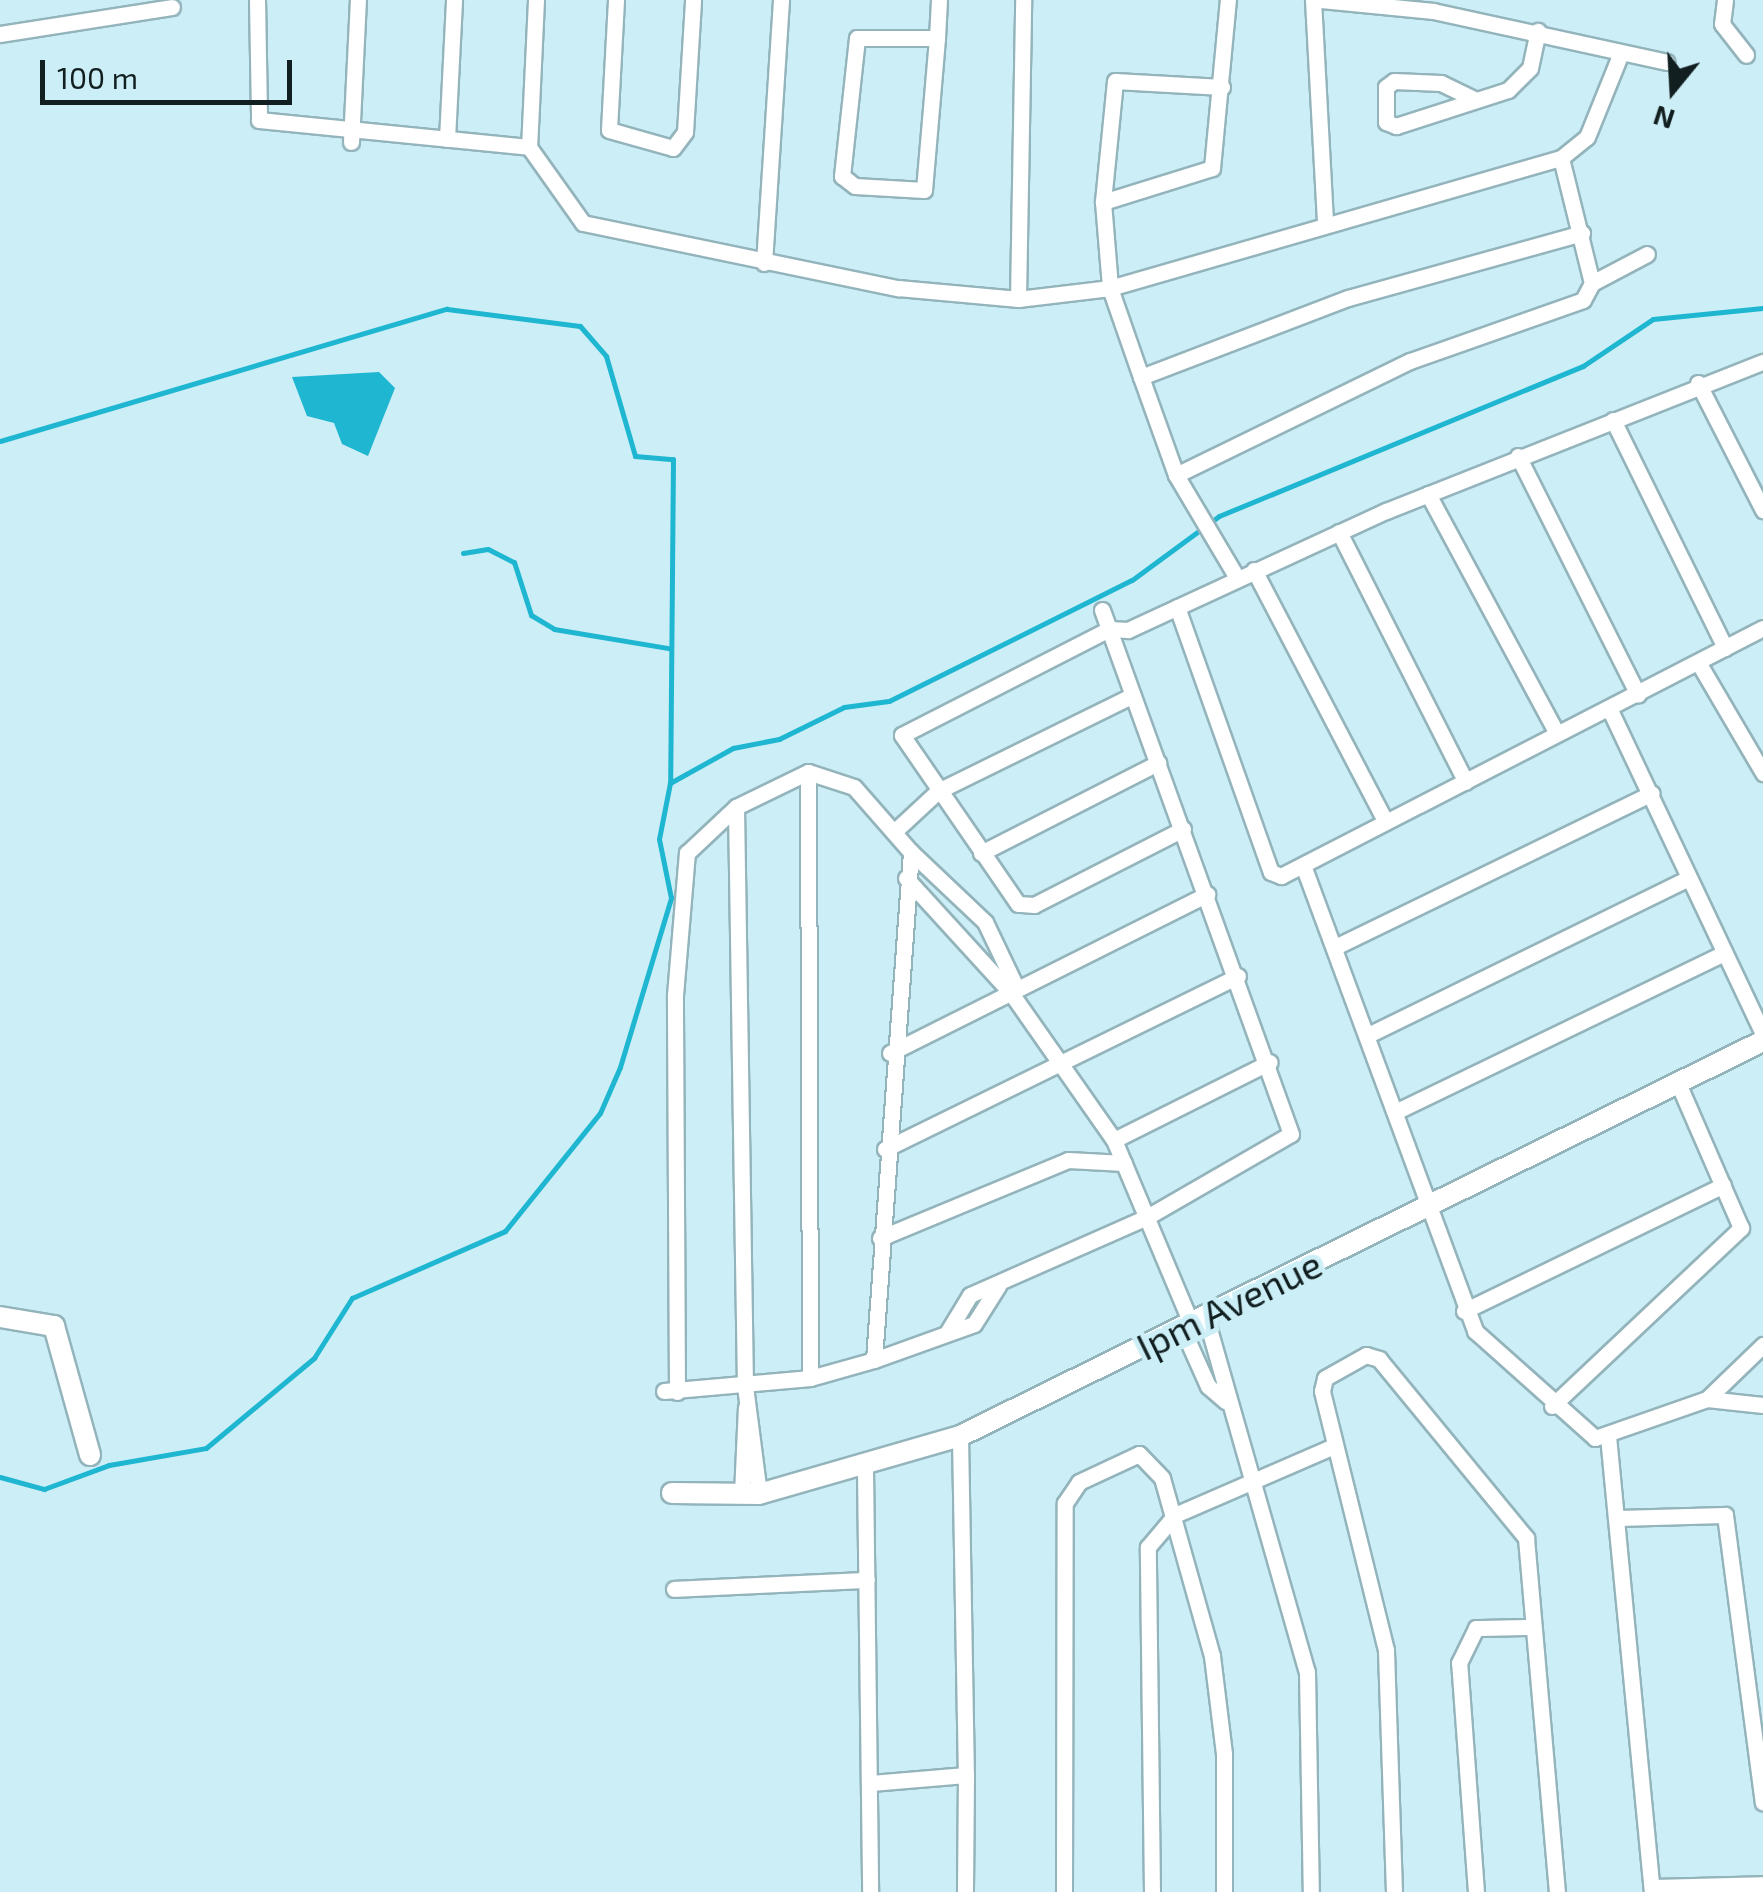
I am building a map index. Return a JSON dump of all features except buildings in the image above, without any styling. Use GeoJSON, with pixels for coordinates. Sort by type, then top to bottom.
{"type":"FeatureCollection","features":[{"type":"Feature","properties":{"kind":"street"},"geometry":{"type":"LineString","coordinates":[[257,0],[254,114],[352,136],[529,147]]}},
{"type":"Feature","properties":{"kind":"street"},"geometry":{"type":"LineString","coordinates":[[352,136],[358,0]]}},
{"type":"Feature","properties":{"kind":"street"},"geometry":{"type":"LineString","coordinates":[[447,139],[454,0]]}},
{"type":"Feature","properties":{"kind":"street"},"geometry":{"type":"LineString","coordinates":[[536,0],[529,147],[584,222],[764,263],[1018,299],[1110,288],[1325,220],[1561,158],[1587,137],[1621,53]]}},
{"type":"Feature","properties":{"kind":"street"},"geometry":{"type":"LineString","coordinates":[[616,0],[609,130],[673,148],[685,132],[693,0]]}},
{"type":"Feature","properties":{"kind":"street"},"geometry":{"type":"LineString","coordinates":[[764,263],[781,0]]}},
{"type":"Feature","properties":{"kind":"street"},"geometry":{"type":"LineString","coordinates":[[937,38],[857,38],[842,176],[855,186],[924,190],[937,38],[939,0]]}},
{"type":"Feature","properties":{"kind":"street"},"geometry":{"type":"LineString","coordinates":[[1018,299],[1024,0]]}},
{"type":"Feature","properties":{"kind":"street"},"geometry":{"type":"LineString","coordinates":[[1103,202],[1212,168],[1228,0]]}},
{"type":"Feature","properties":{"kind":"street"},"geometry":{"type":"LineString","coordinates":[[1313,0],[1325,220]]}},
{"type":"Feature","properties":{"kind":"street"},"geometry":{"type":"LineString","coordinates":[[1321,0],[1538,31],[1667,62]]}},
{"type":"Feature","properties":{"kind":"street"},"geometry":{"type":"LineString","coordinates":[[1726,0],[1722,24],[1746,54]]}},
{"type":"Feature","properties":{"kind":"street"},"geometry":{"type":"LineString","coordinates":[[0,34],[170,2]]}},
{"type":"Feature","properties":{"kind":"street"},"geometry":{"type":"LineString","coordinates":[[1476,100],[1441,83],[1394,81],[1386,86],[1386,122],[1476,100],[1518,84],[1538,31]]}},
{"type":"Feature","properties":{"kind":"street"},"geometry":{"type":"LineString","coordinates":[[1222,87],[1115,80],[1103,202],[1110,288],[1141,377],[1176,474],[1236,576]]}},
{"type":"Feature","properties":{"kind":"street"},"geometry":{"type":"LineString","coordinates":[[1561,158],[1592,283]]}},
{"type":"Feature","properties":{"kind":"street"},"geometry":{"type":"LineString","coordinates":[[1141,377],[1348,298],[1582,232]]}},
{"type":"Feature","properties":{"kind":"street"},"geometry":{"type":"LineString","coordinates":[[1176,474],[1410,362],[1583,300],[1592,283],[1648,254]]}},
{"type":"Feature","properties":{"kind":"street"},"geometry":{"type":"LineString","coordinates":[[1183,829],[1034,905],[1018,904],[938,791],[904,730],[1109,629],[1178,606],[1236,576],[1518,456],[1698,383],[1763,362]]}},
{"type":"Feature","properties":{"kind":"street"},"geometry":{"type":"LineString","coordinates":[[1698,383],[1763,510]]}},
{"type":"Feature","properties":{"kind":"street"},"geometry":{"type":"LineString","coordinates":[[1613,420],[1725,648]]}},
{"type":"Feature","properties":{"kind":"street"},"geometry":{"type":"LineString","coordinates":[[1518,456],[1638,695]]}},
{"type":"Feature","properties":{"kind":"street"},"geometry":{"type":"LineString","coordinates":[[1428,494],[1556,732]]}},
{"type":"Feature","properties":{"kind":"street"},"geometry":{"type":"LineString","coordinates":[[1339,532],[1466,782]]}},
{"type":"Feature","properties":{"kind":"street"},"geometry":{"type":"LineString","coordinates":[[1254,570],[1385,821]]}},
{"type":"Feature","properties":{"kind":"street"},"geometry":{"type":"LineString","coordinates":[[1178,606],[1271,872],[1304,868],[1385,821],[1556,732],[1610,710],[1763,628]]}},
{"type":"Feature","properties":{"kind":"street"},"geometry":{"type":"LineString","coordinates":[[948,1333],[970,1295],[1147,1218],[1288,1143],[1292,1123],[1102,610]]}},
{"type":"Feature","properties":{"kind":"street"},"geometry":{"type":"LineString","coordinates":[[1698,662],[1763,772]]}},
{"type":"Feature","properties":{"kind":"street"},"geometry":{"type":"LineString","coordinates":[[896,830],[938,791],[1133,695]]}},
{"type":"Feature","properties":{"kind":"street"},"geometry":{"type":"LineString","coordinates":[[1610,710],[1652,793],[1684,880],[1763,1038]]}},
{"type":"Feature","properties":{"kind":"street"},"geometry":{"type":"LineString","coordinates":[[982,852],[1158,763]]}},
{"type":"Feature","properties":{"kind":"street"},"geometry":{"type":"LineString","coordinates":[[808,772],[810,1378]]}},
{"type":"Feature","properties":{"kind":"street"},"geometry":{"type":"LineString","coordinates":[[998,1286],[986,1315],[874,1360],[746,1395],[671,1392],[675,994],[687,853],[736,807],[808,772],[854,786],[896,830],[911,852],[986,922],[1014,991],[1114,1140],[1124,1162],[1225,1401],[1253,1481],[1307,1672],[1311,1892]]}},
{"type":"Feature","properties":{"kind":"street"},"geometry":{"type":"LineString","coordinates":[[1336,947],[1652,793]]}},
{"type":"Feature","properties":{"kind":"street"},"geometry":{"type":"LineString","coordinates":[[736,807],[750,1494]]}},
{"type":"Feature","properties":{"kind":"street"},"geometry":{"type":"LineString","coordinates":[[874,1360],[890,1053],[911,852]]}},
{"type":"Feature","properties":{"kind":"street"},"geometry":{"type":"LineString","coordinates":[[1304,868],[1368,1035],[1425,1210],[1464,1311],[1552,1406],[1584,1434],[1608,1436],[1707,1399],[1763,1345]]}},
{"type":"Feature","properties":{"kind":"street"},"geometry":{"type":"LineString","coordinates":[[906,878],[1014,991]]}},
{"type":"Feature","properties":{"kind":"street"},"geometry":{"type":"LineString","coordinates":[[1368,1035],[1684,880]]}},
{"type":"Feature","properties":{"kind":"street"},"geometry":{"type":"LineString","coordinates":[[890,1053],[1208,894]]}},
{"type":"Feature","properties":{"kind":"street"},"geometry":{"type":"LineString","coordinates":[[1395,1112],[1720,955]]}},
{"type":"Feature","properties":{"kind":"street"},"geometry":{"type":"LineString","coordinates":[[885,1149],[1238,976]]}},
{"type":"Feature","properties":{"kind":"street","name":"Ipm Avenue"},"geometry":{"type":"LineString","coordinates":[[672,1493],[750,1494],[865,1470],[960,1436],[1680,1088],[1763,1038]]}},
{"type":"Feature","properties":{"kind":"street"},"geometry":{"type":"LineString","coordinates":[[1114,1140],[1270,1062]]}},
{"type":"Feature","properties":{"kind":"street"},"geometry":{"type":"LineString","coordinates":[[1552,1406],[1741,1228],[1680,1088]]}},
{"type":"Feature","properties":{"kind":"street"},"geometry":{"type":"LineString","coordinates":[[880,1238],[1068,1160],[1124,1162]]}},
{"type":"Feature","properties":{"kind":"street"},"geometry":{"type":"LineString","coordinates":[[1464,1311],[1724,1185]]}},
{"type":"Feature","properties":{"kind":"street"},"geometry":{"type":"LineString","coordinates":[[0,1317],[54,1326],[90,1455]]}},
{"type":"Feature","properties":{"kind":"street"},"geometry":{"type":"LineString","coordinates":[[1193,1323],[1208,1386],[1225,1401]]}},
{"type":"Feature","properties":{"kind":"street"},"geometry":{"type":"LineString","coordinates":[[1394,1892],[1386,1650],[1334,1446],[1325,1378],[1366,1355],[1379,1359],[1517,1523],[1529,1554],[1530,1628],[1557,1892]]}},
{"type":"Feature","properties":{"kind":"street"},"geometry":{"type":"LineString","coordinates":[[1707,1399],[1763,1405]]}},
{"type":"Feature","properties":{"kind":"street"},"geometry":{"type":"LineString","coordinates":[[960,1436],[965,1892]]}},
{"type":"Feature","properties":{"kind":"street"},"geometry":{"type":"LineString","coordinates":[[1608,1436],[1652,1890],[1763,1884]]}},
{"type":"Feature","properties":{"kind":"street"},"geometry":{"type":"LineString","coordinates":[[1152,1892],[1144,1566],[1153,1534],[1175,1515],[1334,1446]]}},
{"type":"Feature","properties":{"kind":"street"},"geometry":{"type":"LineString","coordinates":[[1064,1892],[1066,1504],[1079,1482],[1139,1454],[1156,1463],[1175,1515],[1212,1656],[1224,1754],[1224,1892]]}},
{"type":"Feature","properties":{"kind":"street"},"geometry":{"type":"LineString","coordinates":[[865,1470],[870,1892]]}},
{"type":"Feature","properties":{"kind":"street"},"geometry":{"type":"LineString","coordinates":[[1617,1518],[1726,1516],[1763,1802]]}},
{"type":"Feature","properties":{"kind":"street"},"geometry":{"type":"LineString","coordinates":[[674,1589],[867,1580]]}},
{"type":"Feature","properties":{"kind":"street"},"geometry":{"type":"LineString","coordinates":[[1476,1892],[1459,1663],[1476,1628],[1530,1628]]}},
{"type":"Feature","properties":{"kind":"street"},"geometry":{"type":"LineString","coordinates":[[871,1783],[966,1776]]}},
{"type":"Feature","properties":{"kind":"water"},"geometry":{"type":"Polygon","coordinates":[[[379,372],[395,388],[368,456],[342,444],[334,423],[307,416],[292,377],[379,372]]]}},
{"type":"Feature","properties":{"kind":"waterway"},"geometry":{"type":"LineString","coordinates":[[0,1477],[44,1489],[109,1465],[206,1448],[314,1358],[352,1298],[505,1231],[600,1113],[620,1067],[671,898],[659,839],[670,783],[733,748],[779,739],[844,707],[889,701],[1132,580],[1219,516],[1583,366],[1653,319],[1763,308]]}},
{"type":"Feature","properties":{"kind":"waterway"},"geometry":{"type":"LineString","coordinates":[[0,441],[447,309],[580,326],[606,356],[635,456],[673,459],[670,783]]}},
{"type":"Feature","properties":{"kind":"waterway"},"geometry":{"type":"LineString","coordinates":[[463,553],[488,549],[514,562],[531,615],[554,629],[668,648]]}}]}
